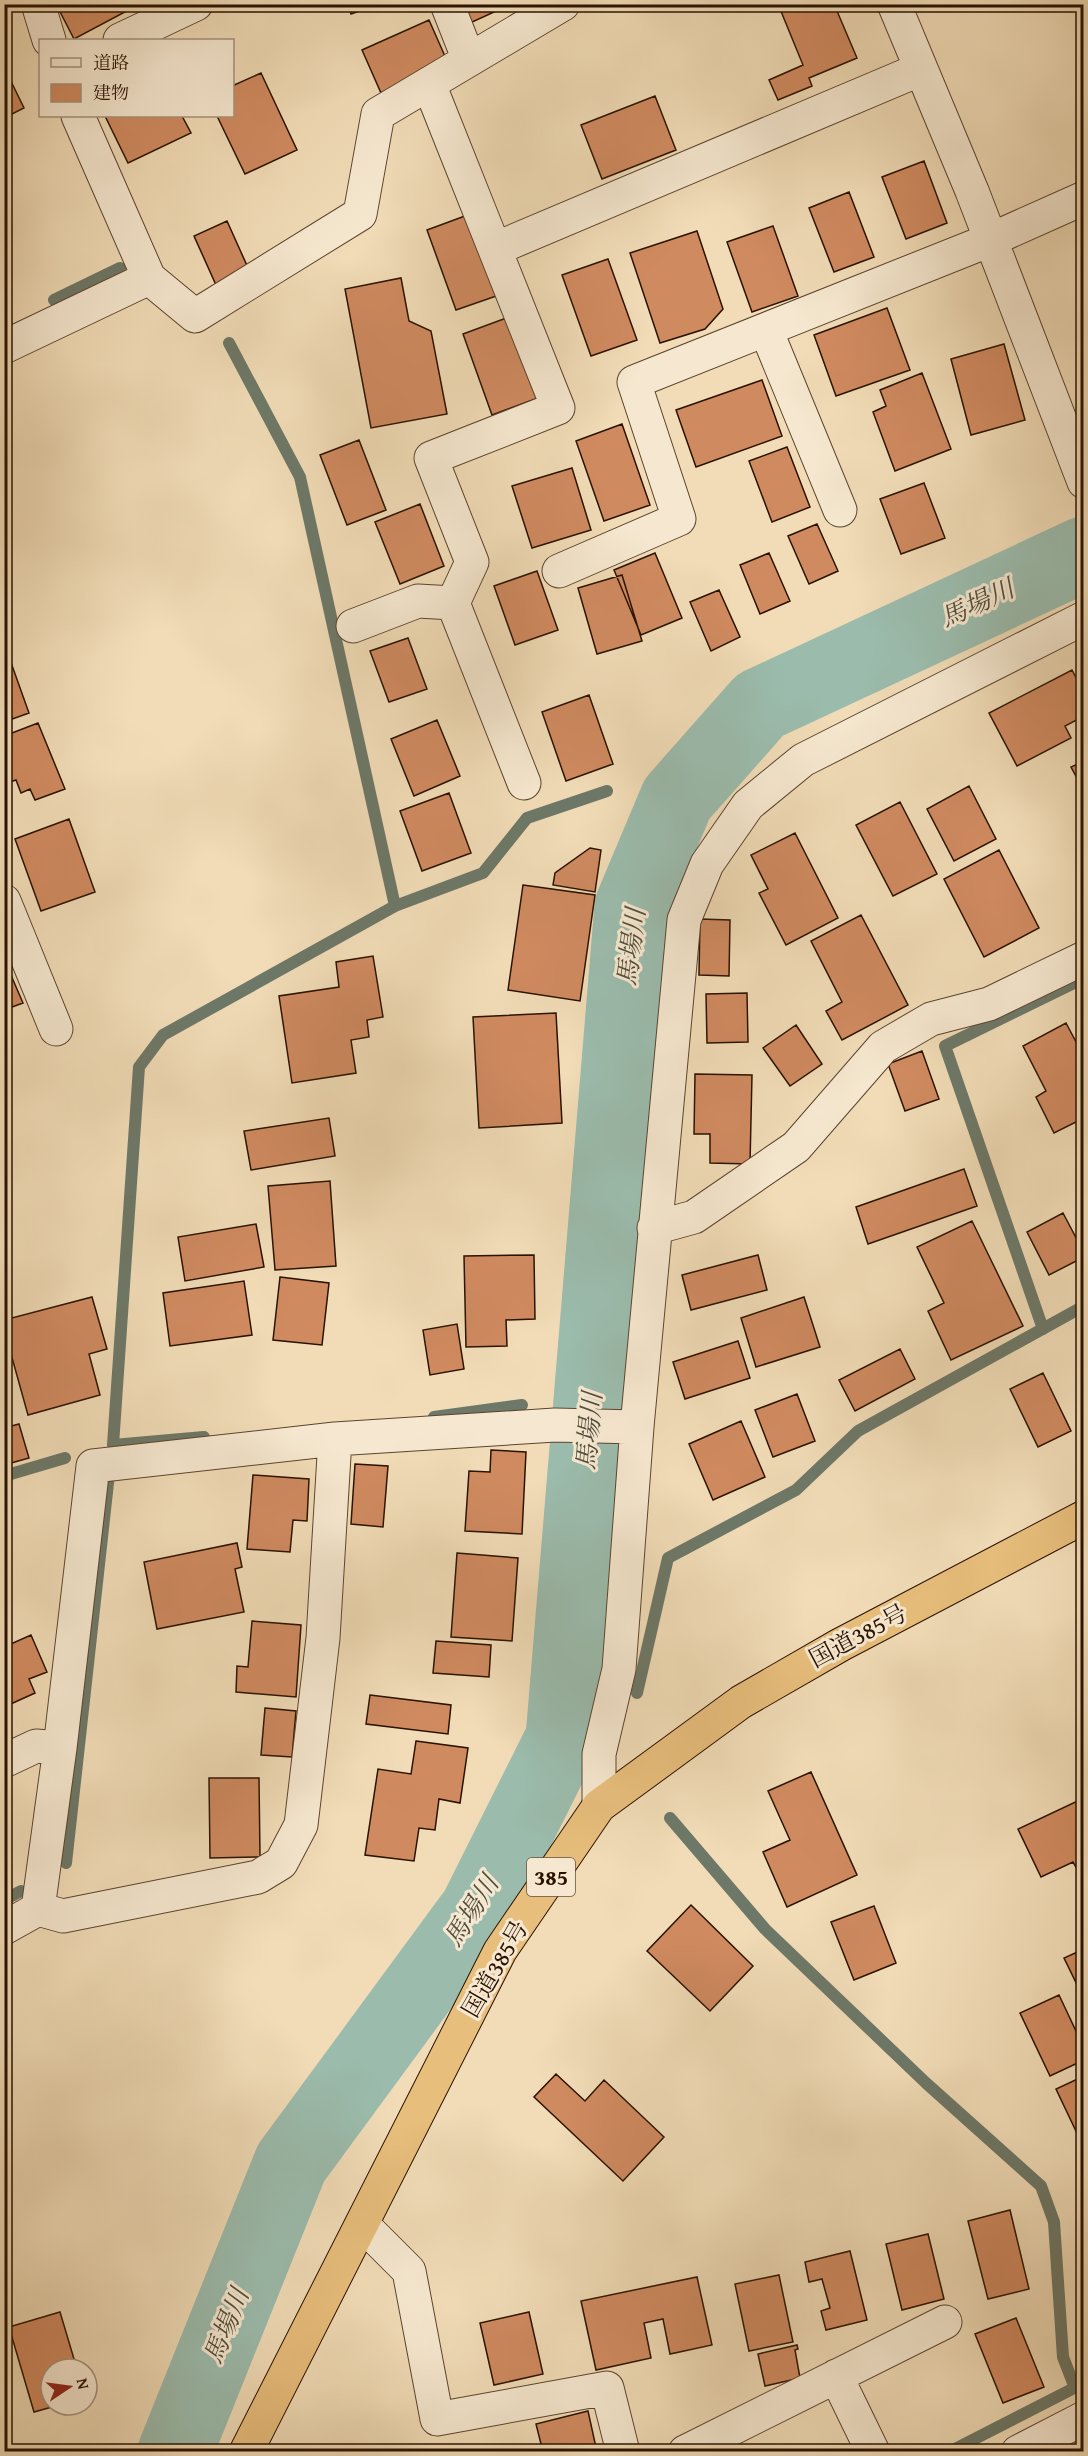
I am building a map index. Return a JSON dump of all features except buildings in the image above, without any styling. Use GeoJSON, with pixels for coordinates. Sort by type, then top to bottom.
{"type":"FeatureCollection","features":[{"type":"Feature","properties":{"kind":"highway","name":"国道385号"},"geometry":{"type":"LineString","coordinates":[[246,2451],[500,1951],[599,1806],[741,1702],[840,1645],[1083,1517]]}},
{"type":"Feature","properties":{"kind":"street"},"geometry":{"type":"LineString","coordinates":[[38,4],[49,39]]}},
{"type":"Feature","properties":{"kind":"street"},"geometry":{"type":"LineString","coordinates":[[122,39],[196,4]]}},
{"type":"Feature","properties":{"kind":"street"},"geometry":{"type":"LineString","coordinates":[[447,4],[470,60]]}},
{"type":"Feature","properties":{"kind":"street"},"geometry":{"type":"LineString","coordinates":[[78,117],[149,278],[195,316],[360,214],[378,114],[563,4]]}},
{"type":"Feature","properties":{"kind":"street"},"geometry":{"type":"LineString","coordinates":[[894,4],[990,240],[1083,482]]}},
{"type":"Feature","properties":{"kind":"street"},"geometry":{"type":"LineString","coordinates":[[495,249],[921,69]]}},
{"type":"Feature","properties":{"kind":"street"},"geometry":{"type":"LineString","coordinates":[[429,84],[558,408],[432,458],[472,562],[453,603],[524,783]]}},
{"type":"Feature","properties":{"kind":"street"},"geometry":{"type":"LineString","coordinates":[[559,571],[679,519],[634,381],[990,240],[1083,198]]}},
{"type":"Feature","properties":{"kind":"street"},"geometry":{"type":"LineString","coordinates":[[4,347],[149,278]]}},
{"type":"Feature","properties":{"kind":"street"},"geometry":{"type":"LineString","coordinates":[[766,330],[840,510]]}},
{"type":"Feature","properties":{"kind":"street"},"geometry":{"type":"LineString","coordinates":[[353,626],[418,601],[453,603]]}},
{"type":"Feature","properties":{"kind":"street"},"geometry":{"type":"LineString","coordinates":[[599,1806],[599,1754],[619,1669],[654,1228],[684,920],[707,864],[748,805],[803,760],[1083,618]]}},
{"type":"Feature","properties":{"kind":"street"},"geometry":{"type":"LineString","coordinates":[[4,901],[56,1029]]}},
{"type":"Feature","properties":{"kind":"street"},"geometry":{"type":"LineString","coordinates":[[654,1228],[694,1217],[796,1147],[883,1047],[931,1019],[989,1004],[1083,958]]}},
{"type":"Feature","properties":{"kind":"street"},"geometry":{"type":"LineString","coordinates":[[38,1910],[60,1748],[93,1466],[335,1440],[555,1425],[637,1426]]}},
{"type":"Feature","properties":{"kind":"street"},"geometry":{"type":"LineString","coordinates":[[4,1928],[38,1910],[63,1916],[258,1877],[281,1863],[301,1825],[323,1638],[335,1440]]}},
{"type":"Feature","properties":{"kind":"street"},"geometry":{"type":"LineString","coordinates":[[4,1761],[36,1746],[60,1748]]}},
{"type":"Feature","properties":{"kind":"street"},"geometry":{"type":"LineString","coordinates":[[362,2224],[409,2271],[437,2419],[607,2388],[622,2451]]}},
{"type":"Feature","properties":{"kind":"street"},"geometry":{"type":"LineString","coordinates":[[685,2451],[945,2322]]}},
{"type":"Feature","properties":{"kind":"street"},"geometry":{"type":"LineString","coordinates":[[836,2376],[873,2451]]}},
{"type":"Feature","properties":{"kind":"street"},"geometry":{"type":"LineString","coordinates":[[1018,2451],[1083,2418]]}},
{"type":"Feature","properties":{"kind":"waterway"},"geometry":{"type":"LineString","coordinates":[[54,300],[120,268]]}},
{"type":"Feature","properties":{"kind":"waterway"},"geometry":{"type":"LineString","coordinates":[[229,343],[300,477],[395,906]]}},
{"type":"Feature","properties":{"kind":"waterway","name":"馬場川"},"geometry":{"type":"LineString","coordinates":[[175,2452],[291,2163],[477,1910],[563,1738],[632,906],[677,799],[760,705],[1084,554]]}},
{"type":"Feature","properties":{"kind":"waterway"},"geometry":{"type":"LineString","coordinates":[[204,1437],[113,1445],[139,1067],[163,1035],[395,906],[483,873],[527,818],[607,791]]}},
{"type":"Feature","properties":{"kind":"waterway"},"geometry":{"type":"LineString","coordinates":[[1043,1329],[945,1046],[1084,978]]}},
{"type":"Feature","properties":{"kind":"waterway"},"geometry":{"type":"LineString","coordinates":[[637,1693],[668,1558],[796,1490],[858,1431],[1084,1306]]}},
{"type":"Feature","properties":{"kind":"waterway"},"geometry":{"type":"LineString","coordinates":[[434,1417],[522,1405]]}},
{"type":"Feature","properties":{"kind":"waterway"},"geometry":{"type":"LineString","coordinates":[[4,1476],[65,1458]]}},
{"type":"Feature","properties":{"kind":"waterway"},"geometry":{"type":"LineString","coordinates":[[66,1863],[109,1474]]}},
{"type":"Feature","properties":{"kind":"waterway"},"geometry":{"type":"LineString","coordinates":[[670,1818],[765,1929],[926,2083],[1041,2186],[1054,2222],[1063,2357],[1075,2388]]}},
{"type":"Feature","properties":{"kind":"waterway"},"geometry":{"type":"LineString","coordinates":[[4,1900],[21,1891]]}},
{"type":"Feature","properties":{"kind":"waterway"},"geometry":{"type":"LineString","coordinates":[[949,2452],[1084,2383]]}}]}
